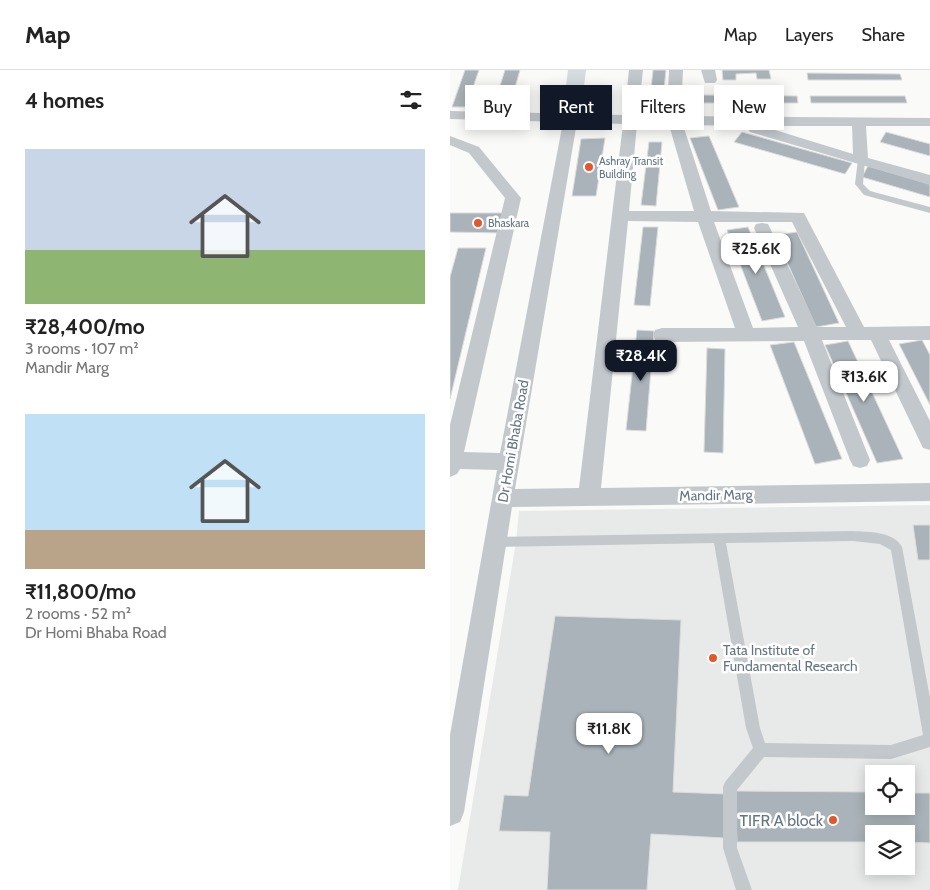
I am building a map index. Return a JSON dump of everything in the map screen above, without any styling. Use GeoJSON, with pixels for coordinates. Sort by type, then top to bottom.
{"type":"FeatureCollection","features":[{"type":"Feature","properties":{"kind":"street","name":"Dr Homi Bhaba Road"},"geometry":{"type":"LineString","coordinates":[[575,85],[577,70]]}},
{"type":"Feature","properties":{"kind":"street"},"geometry":{"type":"LineString","coordinates":[[634,85],[636,70]]}},
{"type":"Feature","properties":{"kind":"street"},"geometry":{"type":"LineString","coordinates":[[675,85],[676,70]]}},
{"type":"Feature","properties":{"kind":"street"},"geometry":{"type":"LineString","coordinates":[[450,115],[540,117]]}},
{"type":"Feature","properties":{"kind":"street"},"geometry":{"type":"LineString","coordinates":[[784,122],[930,122]]}},
{"type":"Feature","properties":{"kind":"street"},"geometry":{"type":"LineString","coordinates":[[859,123],[861,162]]}},
{"type":"Feature","properties":{"kind":"street","name":"Dr Homi Bhaba Road"},"geometry":{"type":"LineString","coordinates":[[450,812],[509,462],[569,130]]}},
{"type":"Feature","properties":{"kind":"street"},"geometry":{"type":"LineString","coordinates":[[589,497],[630,130]]}},
{"type":"Feature","properties":{"kind":"street"},"geometry":{"type":"LineString","coordinates":[[677,130],[704,216],[746,333]]}},
{"type":"Feature","properties":{"kind":"street"},"geometry":{"type":"LineString","coordinates":[[759,130],[861,162],[930,180]]}},
{"type":"Feature","properties":{"kind":"street"},"geometry":{"type":"LineString","coordinates":[[450,140],[474,150],[514,198],[451,463],[509,462]]}},
{"type":"Feature","properties":{"kind":"street"},"geometry":{"type":"LineString","coordinates":[[619,216],[798,217],[930,442]]}},
{"type":"Feature","properties":{"kind":"street"},"geometry":{"type":"LineString","coordinates":[[762,228],[810,332],[860,460]]}},
{"type":"Feature","properties":{"kind":"street"},"geometry":{"type":"LineString","coordinates":[[662,335],[810,332],[930,333]]}},
{"type":"Feature","properties":{"kind":"street","name":"Mandir Marg"},"geometry":{"type":"LineString","coordinates":[[503,498],[930,492]]}},
{"type":"Feature","properties":{"kind":"lane"},"geometry":{"type":"LineString","coordinates":[[861,162],[860,184],[866,193],[930,210]]}},
{"type":"Feature","properties":{"kind":"lane"},"geometry":{"type":"LineString","coordinates":[[496,542],[853,536],[882,538],[896,546],[930,735]]}},
{"type":"Feature","properties":{"kind":"lane"},"geometry":{"type":"LineString","coordinates":[[719,538],[753,728],[761,750]]}},
{"type":"Feature","properties":{"kind":"lane"},"geometry":{"type":"LineString","coordinates":[[761,750],[891,752],[930,740]]}},
{"type":"Feature","properties":{"kind":"lane"},"geometry":{"type":"LineString","coordinates":[[744,890],[730,848],[730,787],[761,750]]}},
{"type":"Feature","properties":{"kind":"shaded area","name":"Tata Institute of Fundamental Research"},"geometry":{"type":"Polygon","coordinates":[[[930,505],[930,890],[458,890],[516,542],[519,511],[930,505]]]}},
{"type":"Feature","properties":{"kind":"building"},"geometry":{"type":"Polygon","coordinates":[[[465,70],[479,70],[474,85],[465,85],[465,107],[452,107],[465,70]]]}},
{"type":"Feature","properties":{"kind":"building"},"geometry":{"type":"Polygon","coordinates":[[[505,70],[520,70],[516,85],[500,85],[505,70]]]}},
{"type":"Feature","properties":{"kind":"building"},"geometry":{"type":"Polygon","coordinates":[[[653,70],[666,70],[664,85],[651,85],[653,70]]]}},
{"type":"Feature","properties":{"kind":"building"},"geometry":{"type":"Polygon","coordinates":[[[722,70],[769,70],[771,79],[757,79],[756,73],[736,74],[736,80],[723,80],[722,70]]]}},
{"type":"Feature","properties":{"kind":"building"},"geometry":{"type":"Polygon","coordinates":[[[807,73],[900,74],[902,80],[808,80],[807,73]]]}},
{"type":"Feature","properties":{"kind":"building"},"geometry":{"type":"Polygon","coordinates":[[[704,95],[714,95],[714,103],[704,103],[704,95]]]}},
{"type":"Feature","properties":{"kind":"building"},"geometry":{"type":"Polygon","coordinates":[[[784,96],[797,96],[798,103],[784,103],[784,96]]]}},
{"type":"Feature","properties":{"kind":"building"},"geometry":{"type":"Polygon","coordinates":[[[810,96],[905,96],[907,103],[811,103],[810,96]]]}},
{"type":"Feature","properties":{"kind":"building"},"geometry":{"type":"Polygon","coordinates":[[[742,132],[852,163],[845,174],[734,142],[742,132]]]}},
{"type":"Feature","properties":{"kind":"building"},"geometry":{"type":"Polygon","coordinates":[[[886,132],[930,144],[930,156],[880,142],[886,132]]]}},
{"type":"Feature","properties":{"kind":"building"},"geometry":{"type":"Polygon","coordinates":[[[709,136],[739,207],[718,210],[690,138],[709,136]]]}},
{"type":"Feature","properties":{"kind":"building","name":"Ashray Transit Building"},"geometry":{"type":"Polygon","coordinates":[[[605,138],[596,196],[572,196],[581,139],[605,138]]]}},
{"type":"Feature","properties":{"kind":"building"},"geometry":{"type":"Polygon","coordinates":[[[649,142],[662,142],[656,206],[641,205],[649,142]]]}},
{"type":"Feature","properties":{"kind":"building"},"geometry":{"type":"Polygon","coordinates":[[[868,166],[930,184],[930,197],[862,177],[868,166]]]}},
{"type":"Feature","properties":{"kind":"building","name":"Bhaskara"},"geometry":{"type":"Polygon","coordinates":[[[450,213],[508,213],[503,233],[450,232],[450,213]]]}},
{"type":"Feature","properties":{"kind":"building"},"geometry":{"type":"Polygon","coordinates":[[[643,227],[658,227],[650,306],[634,305],[643,227]]]}},
{"type":"Feature","properties":{"kind":"building"},"geometry":{"type":"Polygon","coordinates":[[[748,227],[785,317],[762,321],[727,230],[748,227]]]}},
{"type":"Feature","properties":{"kind":"building"},"geometry":{"type":"Polygon","coordinates":[[[797,232],[839,323],[816,327],[775,235],[797,232]]]}},
{"type":"Feature","properties":{"kind":"building"},"geometry":{"type":"Polygon","coordinates":[[[458,248],[486,248],[450,399],[450,277],[458,248]]]}},
{"type":"Feature","properties":{"kind":"building"},"geometry":{"type":"Polygon","coordinates":[[[637,330],[654,331],[646,431],[626,430],[637,330]]]}},
{"type":"Feature","properties":{"kind":"building"},"geometry":{"type":"Polygon","coordinates":[[[922,340],[930,355],[930,405],[899,344],[922,340]]]}},
{"type":"Feature","properties":{"kind":"building"},"geometry":{"type":"Polygon","coordinates":[[[848,341],[903,459],[877,463],[825,345],[848,341]]]}},
{"type":"Feature","properties":{"kind":"building"},"geometry":{"type":"Polygon","coordinates":[[[794,342],[842,459],[815,464],[770,345],[794,342]]]}},
{"type":"Feature","properties":{"kind":"building"},"geometry":{"type":"Polygon","coordinates":[[[707,348],[725,349],[723,453],[704,452],[707,348]]]}},
{"type":"Feature","properties":{"kind":"building"},"geometry":{"type":"Polygon","coordinates":[[[913,525],[930,525],[930,560],[918,560],[913,525]]]}},
{"type":"Feature","properties":{"kind":"building"},"geometry":{"type":"Polygon","coordinates":[[[555,616],[681,620],[673,792],[726,794],[725,838],[651,834],[647,890],[547,890],[550,832],[499,831],[504,795],[528,796],[555,616]]]}},
{"type":"Feature","properties":{"kind":"building","name":"TIFR A block"},"geometry":{"type":"Polygon","coordinates":[[[735,791],[865,792],[865,815],[915,815],[915,793],[930,793],[930,843],[915,842],[915,825],[865,825],[865,842],[737,842],[735,791]]]}},
{"type":"Feature","properties":{"kind":"place","name":"Ashray Transit Building"},"geometry":{"type":"Point","coordinates":[589,167]}},
{"type":"Feature","properties":{"kind":"place","name":"Bhaskara"},"geometry":{"type":"Point","coordinates":[478,223]}},
{"type":"Feature","properties":{"kind":"place","name":"Tata Institute of Fundamental Research"},"geometry":{"type":"Point","coordinates":[713,658]}},
{"type":"Feature","properties":{"kind":"place","name":"TIFR A block"},"geometry":{"type":"Point","coordinates":[833,820]}}]}
